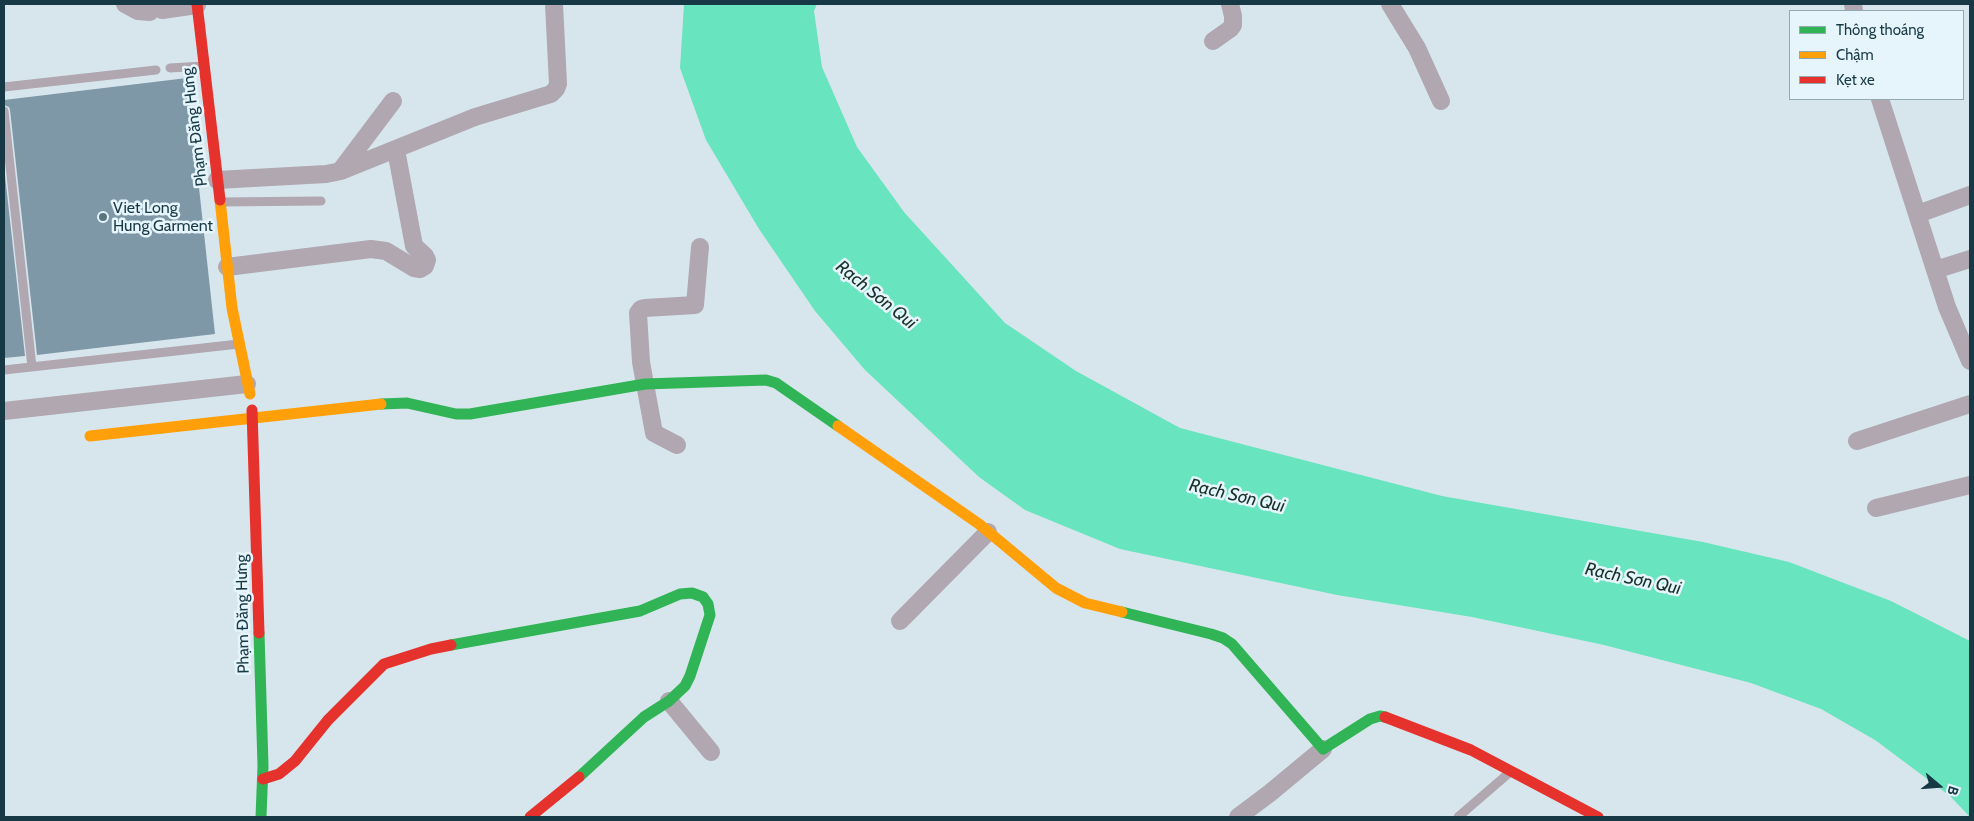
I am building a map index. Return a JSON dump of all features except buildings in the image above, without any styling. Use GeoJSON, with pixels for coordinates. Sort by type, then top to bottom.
{"type":"FeatureCollection","features":[{"type":"Feature","properties":{"kind":"street"},"geometry":{"type":"LineString","coordinates":[[125,4],[138,11],[156,11],[197,4]]}},
{"type":"Feature","properties":{"kind":"street","name":"Phạm Đăng Hưng"},"geometry":{"type":"LineString","coordinates":[[197,4],[232,308],[251,402],[263,779],[261,817]]}},
{"type":"Feature","properties":{"kind":"street"},"geometry":{"type":"LineString","coordinates":[[217,180],[311,175],[341,171],[476,117],[551,94],[558,84],[554,4]]}},
{"type":"Feature","properties":{"kind":"street"},"geometry":{"type":"LineString","coordinates":[[1213,41],[1230,30],[1233,16],[1230,4]]}},
{"type":"Feature","properties":{"kind":"street"},"geometry":{"type":"LineString","coordinates":[[1390,4],[1417,48],[1440,101]]}},
{"type":"Feature","properties":{"kind":"street"},"geometry":{"type":"LineString","coordinates":[[1880,100],[1935,270],[1964,334],[1970,361]]}},
{"type":"Feature","properties":{"kind":"street"},"geometry":{"type":"LineString","coordinates":[[341,171],[393,101]]}},
{"type":"Feature","properties":{"kind":"street"},"geometry":{"type":"LineString","coordinates":[[227,267],[371,249],[386,251],[414,268],[420,269],[425,266],[427,260],[425,256],[414,246],[396,150]]}},
{"type":"Feature","properties":{"kind":"street"},"geometry":{"type":"LineString","coordinates":[[1918,214],[1970,196]]}},
{"type":"Feature","properties":{"kind":"street"},"geometry":{"type":"LineString","coordinates":[[677,445],[660,438],[654,433],[643,374],[638,313],[640,309],[645,308],[694,305],[700,247]]}},
{"type":"Feature","properties":{"kind":"street"},"geometry":{"type":"LineString","coordinates":[[1935,270],[1970,259]]}},
{"type":"Feature","properties":{"kind":"street"},"geometry":{"type":"LineString","coordinates":[[4,411],[251,402],[407,403],[456,414],[470,414],[643,374],[754,380],[776,383],[988,532],[1056,588],[1071,597],[1086,603],[1223,638],[1232,644],[1323,748]]}},
{"type":"Feature","properties":{"kind":"street"},"geometry":{"type":"LineString","coordinates":[[90,436],[251,402]]}},
{"type":"Feature","properties":{"kind":"street"},"geometry":{"type":"LineString","coordinates":[[1857,441],[1970,404]]}},
{"type":"Feature","properties":{"kind":"street"},"geometry":{"type":"LineString","coordinates":[[1876,508],[1970,485]]}},
{"type":"Feature","properties":{"kind":"street"},"geometry":{"type":"LineString","coordinates":[[900,620],[988,532]]}},
{"type":"Feature","properties":{"kind":"street"},"geometry":{"type":"LineString","coordinates":[[263,779],[279,774],[295,761],[328,720],[384,664],[431,649],[640,611],[680,594],[692,594],[703,597],[708,604],[710,615],[685,686],[669,700],[644,717],[591,767],[530,817]]}},
{"type":"Feature","properties":{"kind":"street"},"geometry":{"type":"LineString","coordinates":[[669,700],[711,752]]}},
{"type":"Feature","properties":{"kind":"street"},"geometry":{"type":"LineString","coordinates":[[1238,817],[1270,793],[1323,748],[1370,719],[1380,716],[1471,750],[1598,817]]}},
{"type":"Feature","properties":{"kind":"lane"},"geometry":{"type":"LineString","coordinates":[[170,68],[204,66]]}},
{"type":"Feature","properties":{"kind":"lane"},"geometry":{"type":"LineString","coordinates":[[4,87],[156,70]]}},
{"type":"Feature","properties":{"kind":"lane"},"geometry":{"type":"LineString","coordinates":[[4,112],[32,367]]}},
{"type":"Feature","properties":{"kind":"lane"},"geometry":{"type":"LineString","coordinates":[[220,202],[321,200]]}},
{"type":"Feature","properties":{"kind":"lane"},"geometry":{"type":"LineString","coordinates":[[4,370],[239,344]]}},
{"type":"Feature","properties":{"kind":"lane"},"geometry":{"type":"LineString","coordinates":[[1458,817],[1511,771]]}},
{"type":"Feature","properties":{"kind":"water","name":"Rạch Sơn Qui"},"geometry":{"type":"Polygon","coordinates":[[[684,4],[817,4],[814,11],[822,67],[857,147],[904,212],[1005,323],[1076,371],[1180,428],[1442,496],[1703,542],[1789,562],[1891,601],[1970,641],[1970,817],[1950,796],[1875,740],[1821,709],[1751,683],[1604,645],[1472,617],[1337,595],[1120,549],[1025,510],[979,477],[865,370],[815,311],[759,229],[706,140],[680,68],[684,4]]]}},
{"type":"Feature","properties":{"kind":"traffic: fast"},"geometry":{"type":"LineString","coordinates":[[381,404],[407,403],[456,414],[470,414],[645,384],[766,380],[776,383],[838,426]]}},
{"type":"Feature","properties":{"kind":"traffic: fast"},"geometry":{"type":"LineString","coordinates":[[451,645],[640,611],[680,594],[692,593],[703,597],[708,604],[710,615],[685,686],[669,701],[644,717],[579,777]]}},
{"type":"Feature","properties":{"kind":"traffic: fast"},"geometry":{"type":"LineString","coordinates":[[1122,612],[1211,634],[1223,638],[1232,644],[1323,749],[1370,719],[1380,716],[1385,717]]}},
{"type":"Feature","properties":{"kind":"traffic: fast"},"geometry":{"type":"LineString","coordinates":[[259,633],[263,766],[261,817]]}},
{"type":"Feature","properties":{"kind":"traffic: slow"},"geometry":{"type":"LineString","coordinates":[[220,200],[232,308],[250,394]]}},
{"type":"Feature","properties":{"kind":"traffic: slow"},"geometry":{"type":"LineString","coordinates":[[90,436],[381,404]]}},
{"type":"Feature","properties":{"kind":"traffic: slow"},"geometry":{"type":"LineString","coordinates":[[838,426],[979,524],[1056,588],[1085,603],[1122,612]]}},
{"type":"Feature","properties":{"kind":"traffic: jam"},"geometry":{"type":"LineString","coordinates":[[197,4],[220,200]]}},
{"type":"Feature","properties":{"kind":"traffic: jam"},"geometry":{"type":"LineString","coordinates":[[252,410],[259,633]]}},
{"type":"Feature","properties":{"kind":"traffic: jam"},"geometry":{"type":"LineString","coordinates":[[263,779],[279,774],[295,761],[328,720],[384,664],[431,649],[451,645]]}},
{"type":"Feature","properties":{"kind":"traffic: jam"},"geometry":{"type":"LineString","coordinates":[[1385,717],[1471,750],[1598,817]]}},
{"type":"Feature","properties":{"kind":"traffic: jam"},"geometry":{"type":"LineString","coordinates":[[530,817],[579,777]]}},
{"type":"Feature","properties":{"kind":"place","name":"Viet Long Hung Garment"},"geometry":{"type":"Point","coordinates":[103,217]}}]}
